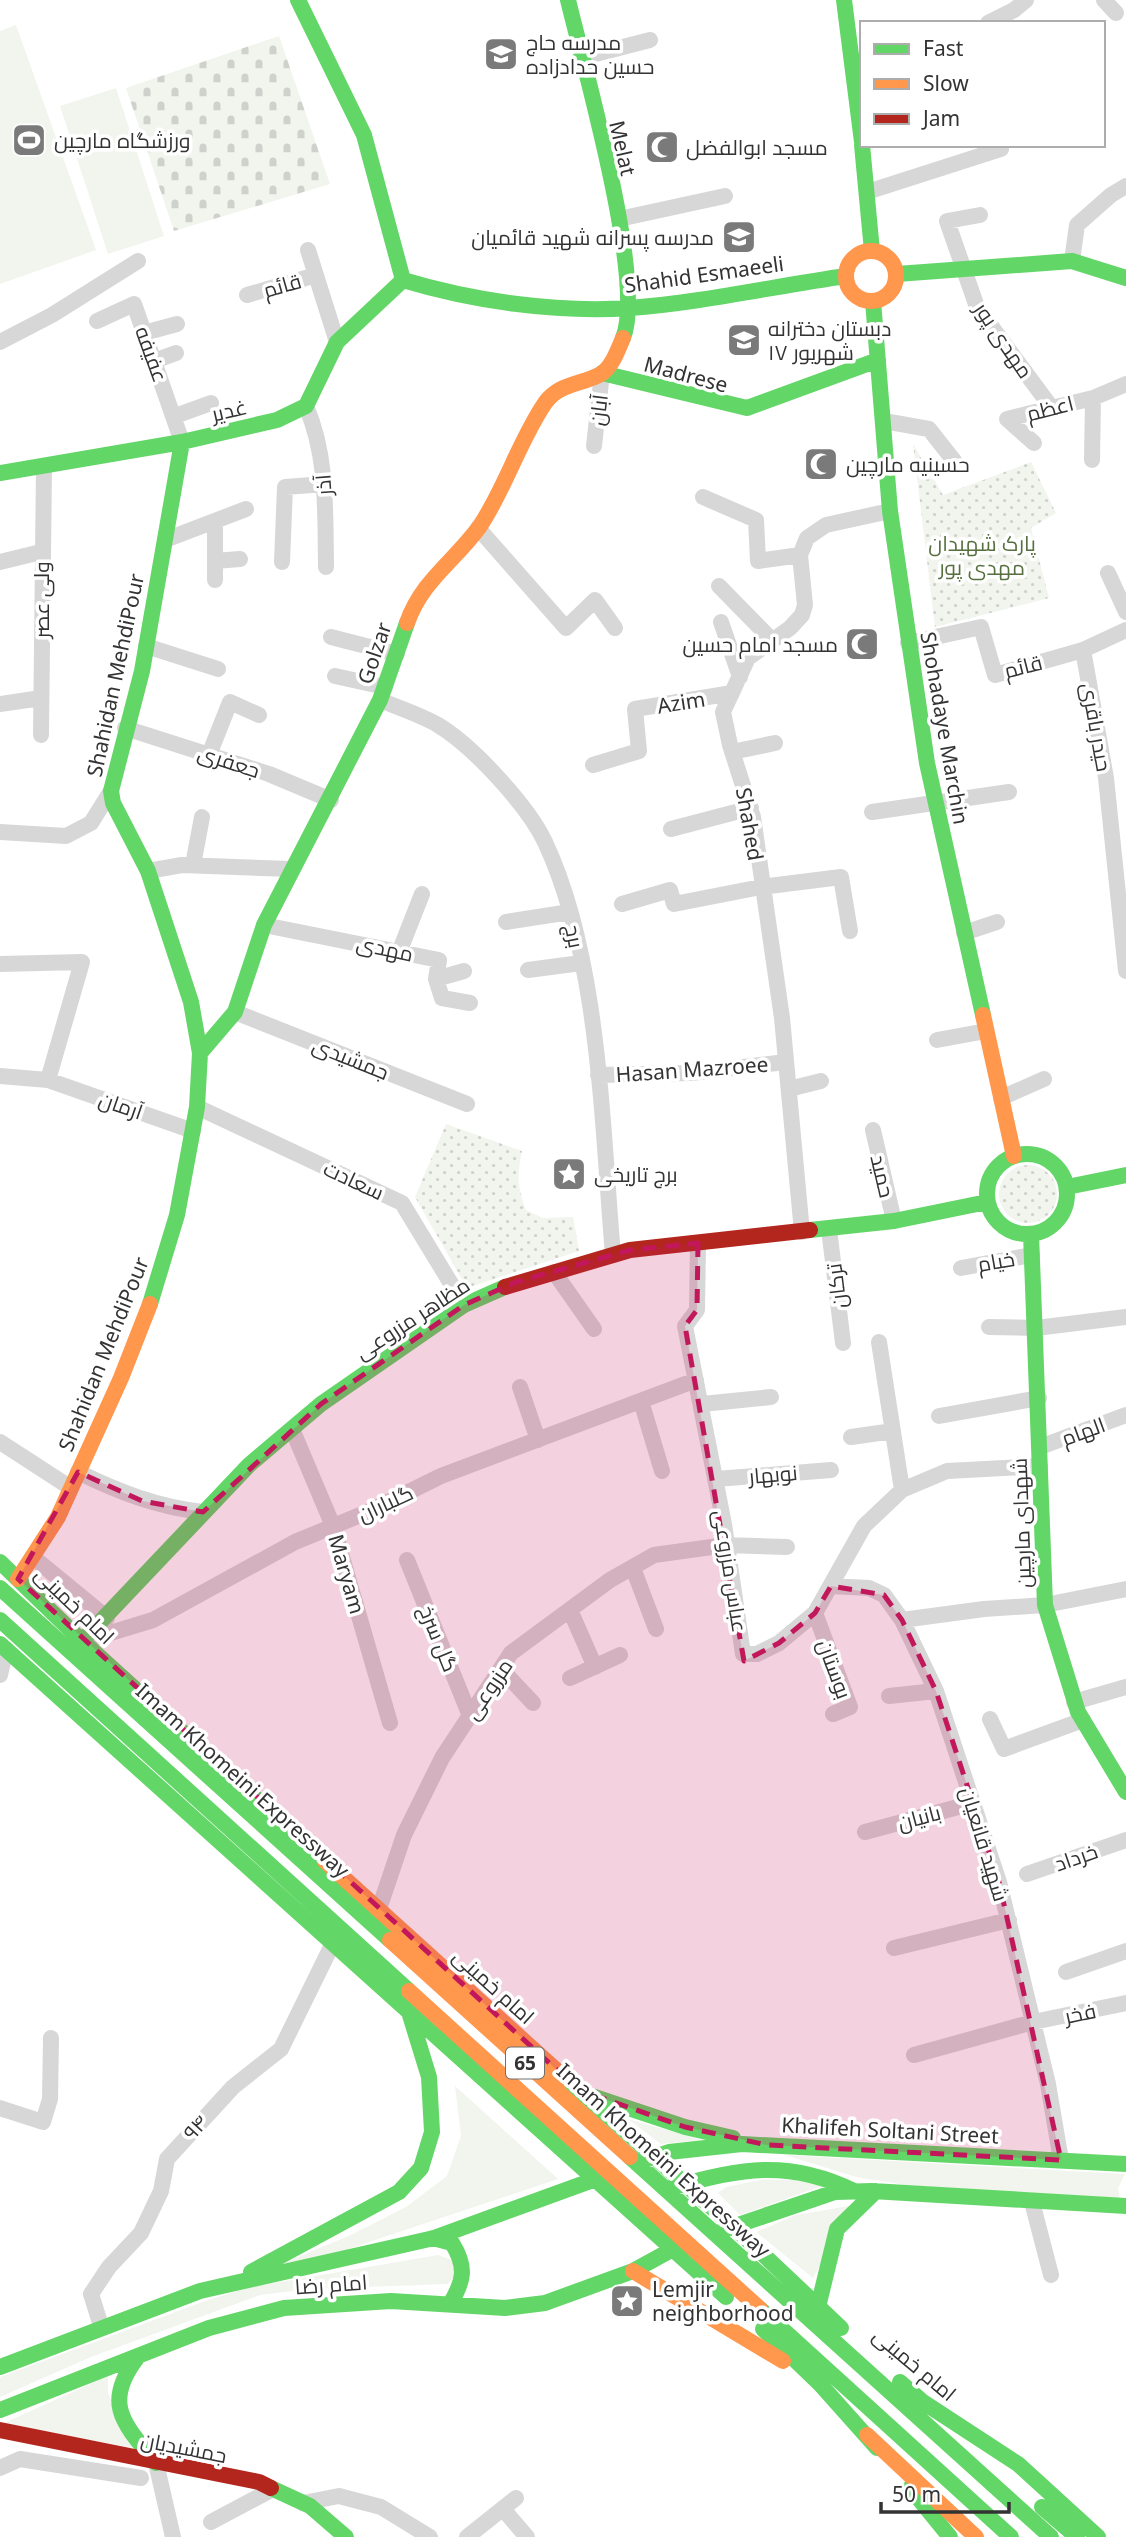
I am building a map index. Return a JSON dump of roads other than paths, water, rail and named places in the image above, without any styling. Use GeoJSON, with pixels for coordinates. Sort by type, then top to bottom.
{"type":"FeatureCollection","features":[{"type":"Feature","properties":{"kind":"main road"},"geometry":{"type":"LineString","coordinates":[[298,0],[364,135],[403,280],[337,342],[306,406]]}},
{"type":"Feature","properties":{"kind":"main road","name":"Melat"},"geometry":{"type":"LineString","coordinates":[[568,0],[619,219],[629,308]]}},
{"type":"Feature","properties":{"kind":"main road"},"geometry":{"type":"LineString","coordinates":[[844,0],[860,108]]}},
{"type":"Feature","properties":{"kind":"main road"},"geometry":{"type":"LineString","coordinates":[[862,147],[872,251]]}},
{"type":"Feature","properties":{"kind":"main road"},"geometry":{"type":"LineString","coordinates":[[872,251],[891,260],[897,274],[888,295],[873,301],[857,297],[851,291],[846,276],[848,268],[857,256],[872,251]]}},
{"type":"Feature","properties":{"kind":"main road"},"geometry":{"type":"LineString","coordinates":[[897,274],[1072,261],[1126,278]]}},
{"type":"Feature","properties":{"kind":"main road","name":"Shahid Esmaeeli"},"geometry":{"type":"LineString","coordinates":[[403,280],[447,293],[532,305],[629,308],[846,276]]}},
{"type":"Feature","properties":{"kind":"main road","name":"Shohadaye Marchin"},"geometry":{"type":"LineString","coordinates":[[873,301],[890,511],[908,643],[936,805],[1014,1156]]}},
{"type":"Feature","properties":{"kind":"main road"},"geometry":{"type":"LineString","coordinates":[[602,373],[614,358],[625,332],[629,308]]}},
{"type":"Feature","properties":{"kind":"main road","name":"Madrese"},"geometry":{"type":"LineString","coordinates":[[602,373],[747,408],[878,359]]}},
{"type":"Feature","properties":{"kind":"main road","name":"Golzar"},"geometry":{"type":"LineString","coordinates":[[200,1053],[235,1012],[264,925],[331,800],[382,694],[415,600],[478,528],[496,500],[546,402],[562,387],[602,373]]}},
{"type":"Feature","properties":{"kind":"main road","name":"غدیر"},"geometry":{"type":"LineString","coordinates":[[0,473],[182,442],[277,420],[306,406]]}},
{"type":"Feature","properties":{"kind":"main road","name":"Shahidan MehdiPour"},"geometry":{"type":"LineString","coordinates":[[18,1579],[34,1558],[71,1488],[121,1378],[153,1297],[177,1214],[197,1107],[200,1053],[191,1002],[148,871],[113,803],[111,791],[146,646],[182,442]]}},
{"type":"Feature","properties":{"kind":"main road"},"geometry":{"type":"LineString","coordinates":[[1025,1154],[1048,1159],[1057,1166],[1067,1187],[1063,1213],[1044,1231],[1031,1234],[1008,1229],[999,1222],[987,1202],[990,1179],[995,1169],[1014,1156],[1025,1154]]}},
{"type":"Feature","properties":{"kind":"main road"},"geometry":{"type":"LineString","coordinates":[[1067,1187],[1126,1175]]}},
{"type":"Feature","properties":{"kind":"main road","name":"مظاهر مزروعی"},"geometry":{"type":"LineString","coordinates":[[82,1641],[107,1618],[249,1465],[321,1404],[464,1305],[516,1282],[613,1255],[894,1221],[987,1202]]}},
{"type":"Feature","properties":{"kind":"main road","name":"شهدای مارچین"},"geometry":{"type":"LineString","coordinates":[[1031,1234],[1037,1328],[1045,1605],[1074,1702],[1126,1792]]}},
{"type":"Feature","properties":{"kind":"main road","name":"امام خمینی"},"geometry":{"type":"LineString","coordinates":[[0,1562],[82,1641],[652,2157],[734,2227],[818,2308],[923,2402],[1018,2464],[1098,2537]]}},
{"type":"Feature","properties":{"kind":"main road","name":"Imam Khomeini Expressway"},"geometry":{"type":"LineString","coordinates":[[0,1588],[1051,2537]]}},
{"type":"Feature","properties":{"kind":"main road","name":"Imam Khomeini Expressway"},"geometry":{"type":"LineString","coordinates":[[0,1620],[1011,2537]]}},
{"type":"Feature","properties":{"kind":"main road"},"geometry":{"type":"LineString","coordinates":[[3,1646],[820,2384],[950,2537]]}},
{"type":"Feature","properties":{"kind":"main road"},"geometry":{"type":"LineString","coordinates":[[230,2283],[399,2192],[421,2168],[432,2132],[429,2077],[409,2012]]}},
{"type":"Feature","properties":{"kind":"main road"},"geometry":{"type":"LineString","coordinates":[[579,2090],[627,2110],[685,2127],[767,2145]]}},
{"type":"Feature","properties":{"kind":"main road","name":"Khalifeh Soltani Street"},"geometry":{"type":"LineString","coordinates":[[594,2181],[669,2152],[741,2144],[1126,2164]]}},
{"type":"Feature","properties":{"kind":"main road"},"geometry":{"type":"LineString","coordinates":[[594,2181],[634,2193],[658,2192],[719,2172],[788,2170],[834,2179],[855,2191]]}},
{"type":"Feature","properties":{"kind":"main road","name":"امام رضا"},"geometry":{"type":"LineString","coordinates":[[0,2367],[101,2326],[230,2283],[376,2254],[516,2212],[594,2181]]}},
{"type":"Feature","properties":{"kind":"main road"},"geometry":{"type":"LineString","coordinates":[[818,2308],[825,2269],[837,2229],[876,2191]]}},
{"type":"Feature","properties":{"kind":"main road"},"geometry":{"type":"LineString","coordinates":[[734,2227],[805,2200],[835,2192],[876,2191],[1126,2206]]}},
{"type":"Feature","properties":{"kind":"main road","name":"امام رضا"},"geometry":{"type":"LineString","coordinates":[[0,2410],[209,2328],[284,2308],[344,2301],[505,2308],[545,2303],[586,2291],[633,2270],[670,2248],[734,2227]]}},
{"type":"Feature","properties":{"kind":"main road"},"geometry":{"type":"LineString","coordinates":[[433,2238],[452,2243],[463,2259],[465,2281],[450,2304]]}},
{"type":"Feature","properties":{"kind":"main road"},"geometry":{"type":"LineString","coordinates":[[633,2270],[820,2384]]}},
{"type":"Feature","properties":{"kind":"main road"},"geometry":{"type":"LineString","coordinates":[[137,2358],[121,2380],[118,2395],[121,2416],[156,2463]]}},
{"type":"Feature","properties":{"kind":"main road"},"geometry":{"type":"LineString","coordinates":[[923,2402],[1076,2537]]}},
{"type":"Feature","properties":{"kind":"main road","name":"جمشیدیان"},"geometry":{"type":"LineString","coordinates":[[0,2430],[259,2482],[303,2503],[346,2537]]}},
{"type":"Feature","properties":{"kind":"main road"},"geometry":{"type":"LineString","coordinates":[[866,2435],[976,2537]]}},
{"type":"Feature","properties":{"kind":"street"},"geometry":{"type":"LineString","coordinates":[[1104,0],[1116,13]]}},
{"type":"Feature","properties":{"kind":"street"},"geometry":{"type":"LineString","coordinates":[[994,21],[1021,11]]}},
{"type":"Feature","properties":{"kind":"street"},"geometry":{"type":"LineString","coordinates":[[580,58],[650,40]]}},
{"type":"Feature","properties":{"kind":"street"},"geometry":{"type":"LineString","coordinates":[[866,192],[980,150],[1001,149]]}},
{"type":"Feature","properties":{"kind":"street"},"geometry":{"type":"LineString","coordinates":[[1072,261],[1077,225],[1111,195],[1126,186]]}},
{"type":"Feature","properties":{"kind":"street"},"geometry":{"type":"LineString","coordinates":[[619,219],[725,196]]}},
{"type":"Feature","properties":{"kind":"street","name":"مهدی پور"},"geometry":{"type":"LineString","coordinates":[[980,215],[947,221],[977,307],[1051,407]]}},
{"type":"Feature","properties":{"kind":"street","name":"قائم"},"geometry":{"type":"LineString","coordinates":[[308,250],[337,342]]}},
{"type":"Feature","properties":{"kind":"street"},"geometry":{"type":"LineString","coordinates":[[0,342],[52,315],[138,261]]}},
{"type":"Feature","properties":{"kind":"street","name":"قائم"},"geometry":{"type":"LineString","coordinates":[[247,295],[316,275]]}},
{"type":"Feature","properties":{"kind":"street","name":"عفیفه"},"geometry":{"type":"LineString","coordinates":[[97,321],[134,304],[182,442]]}},
{"type":"Feature","properties":{"kind":"street"},"geometry":{"type":"LineString","coordinates":[[144,333],[177,324]]}},
{"type":"Feature","properties":{"kind":"street"},"geometry":{"type":"LineString","coordinates":[[155,361],[176,353]]}},
{"type":"Feature","properties":{"kind":"street","name":"آبان"},"geometry":{"type":"LineString","coordinates":[[594,446],[602,373]]}},
{"type":"Feature","properties":{"kind":"street","name":"اعظم"},"geometry":{"type":"LineString","coordinates":[[1034,443],[1007,419],[1093,398],[1126,384]]}},
{"type":"Feature","properties":{"kind":"street"},"geometry":{"type":"LineString","coordinates":[[1092,460],[1093,398]]}},
{"type":"Feature","properties":{"kind":"street"},"geometry":{"type":"LineString","coordinates":[[175,416],[211,403]]}},
{"type":"Feature","properties":{"kind":"street","name":"آذر"},"geometry":{"type":"LineString","coordinates":[[306,406],[318,433],[325,484],[326,567]]}},
{"type":"Feature","properties":{"kind":"street"},"geometry":{"type":"LineString","coordinates":[[884,421],[929,429],[955,462]]}},
{"type":"Feature","properties":{"kind":"street","name":"ولی عصر"},"geometry":{"type":"LineString","coordinates":[[41,735],[44,466]]}},
{"type":"Feature","properties":{"kind":"street"},"geometry":{"type":"LineString","coordinates":[[282,562],[285,487],[325,484]]}},
{"type":"Feature","properties":{"kind":"street"},"geometry":{"type":"LineString","coordinates":[[703,497],[756,520],[758,561],[800,555],[807,538],[817,530],[890,511]]}},
{"type":"Feature","properties":{"kind":"street"},"geometry":{"type":"LineString","coordinates":[[165,540],[246,509]]}},
{"type":"Feature","properties":{"kind":"street"},"geometry":{"type":"LineString","coordinates":[[215,521],[215,580]]}},
{"type":"Feature","properties":{"kind":"street"},"geometry":{"type":"LineString","coordinates":[[478,528],[566,628],[595,600],[615,628]]}},
{"type":"Feature","properties":{"kind":"street"},"geometry":{"type":"LineString","coordinates":[[0,562],[41,552]]}},
{"type":"Feature","properties":{"kind":"street","name":"Shahed"},"geometry":{"type":"LineString","coordinates":[[800,555],[805,605],[802,615],[790,628],[748,658],[723,712],[732,752],[751,808],[786,1062],[802,1232]]}},
{"type":"Feature","properties":{"kind":"street"},"geometry":{"type":"LineString","coordinates":[[215,561],[240,559]]}},
{"type":"Feature","properties":{"kind":"street"},"geometry":{"type":"LineString","coordinates":[[1108,573],[1126,612]]}},
{"type":"Feature","properties":{"kind":"street"},"geometry":{"type":"LineString","coordinates":[[719,586],[771,639]]}},
{"type":"Feature","properties":{"kind":"street"},"geometry":{"type":"LineString","coordinates":[[721,622],[740,677]]}},
{"type":"Feature","properties":{"kind":"street","name":"قائم"},"geometry":{"type":"LineString","coordinates":[[908,643],[981,627],[995,675],[1083,650],[1126,630]]}},
{"type":"Feature","properties":{"kind":"street"},"geometry":{"type":"LineString","coordinates":[[331,637],[397,653]]}},
{"type":"Feature","properties":{"kind":"street"},"geometry":{"type":"LineString","coordinates":[[146,646],[218,669]]}},
{"type":"Feature","properties":{"kind":"street","name":"حیدر باقری"},"geometry":{"type":"LineString","coordinates":[[1083,650],[1120,857],[1126,971]]}},
{"type":"Feature","properties":{"kind":"street","name":"برج"},"geometry":{"type":"LineString","coordinates":[[335,676],[382,694],[439,726],[498,777],[545,841],[570,912],[581,963],[598,1075],[613,1255]]}},
{"type":"Feature","properties":{"kind":"street","name":"Azim"},"geometry":{"type":"LineString","coordinates":[[593,765],[639,751],[635,709],[732,693]]}},
{"type":"Feature","properties":{"kind":"street"},"geometry":{"type":"LineString","coordinates":[[0,704],[41,698]]}},
{"type":"Feature","properties":{"kind":"street"},"geometry":{"type":"LineString","coordinates":[[209,755],[230,702],[259,715]]}},
{"type":"Feature","properties":{"kind":"street","name":"جعفری"},"geometry":{"type":"LineString","coordinates":[[125,728],[269,774],[331,800]]}},
{"type":"Feature","properties":{"kind":"street"},"geometry":{"type":"LineString","coordinates":[[732,752],[775,743]]}},
{"type":"Feature","properties":{"kind":"street"},"geometry":{"type":"LineString","coordinates":[[0,832],[66,836],[92,823],[111,791]]}},
{"type":"Feature","properties":{"kind":"street"},"geometry":{"type":"LineString","coordinates":[[872,813],[1009,792]]}},
{"type":"Feature","properties":{"kind":"street"},"geometry":{"type":"LineString","coordinates":[[671,829],[751,808]]}},
{"type":"Feature","properties":{"kind":"street"},"geometry":{"type":"LineString","coordinates":[[193,865],[202,817]]}},
{"type":"Feature","properties":{"kind":"street"},"geometry":{"type":"LineString","coordinates":[[148,871],[193,865],[292,869]]}},
{"type":"Feature","properties":{"kind":"street"},"geometry":{"type":"LineString","coordinates":[[622,904],[670,890],[674,904],[761,887],[841,877],[850,931]]}},
{"type":"Feature","properties":{"kind":"street"},"geometry":{"type":"LineString","coordinates":[[400,950],[422,894]]}},
{"type":"Feature","properties":{"kind":"street"},"geometry":{"type":"LineString","coordinates":[[506,922],[570,912]]}},
{"type":"Feature","properties":{"kind":"street"},"geometry":{"type":"LineString","coordinates":[[964,933],[997,922]]}},
{"type":"Feature","properties":{"kind":"street","name":"مهدی"},"geometry":{"type":"LineString","coordinates":[[264,925],[400,950],[439,960],[436,979],[442,998],[470,1003]]}},
{"type":"Feature","properties":{"kind":"street"},"geometry":{"type":"LineString","coordinates":[[0,964],[82,962],[48,1080]]}},
{"type":"Feature","properties":{"kind":"street"},"geometry":{"type":"LineString","coordinates":[[528,970],[581,963]]}},
{"type":"Feature","properties":{"kind":"street"},"geometry":{"type":"LineString","coordinates":[[436,979],[464,971]]}},
{"type":"Feature","properties":{"kind":"street","name":"جمشیدی"},"geometry":{"type":"LineString","coordinates":[[235,1012],[467,1104]]}},
{"type":"Feature","properties":{"kind":"street"},"geometry":{"type":"LineString","coordinates":[[937,1040],[986,1031]]}},
{"type":"Feature","properties":{"kind":"street","name":"Hasan Mazroee"},"geometry":{"type":"LineString","coordinates":[[598,1075],[691,1073],[786,1062]]}},
{"type":"Feature","properties":{"kind":"street","name":"آرمان"},"geometry":{"type":"LineString","coordinates":[[0,1076],[48,1080],[193,1131]]}},
{"type":"Feature","properties":{"kind":"street"},"geometry":{"type":"LineString","coordinates":[[1001,1098],[1044,1079]]}},
{"type":"Feature","properties":{"kind":"street"},"geometry":{"type":"LineString","coordinates":[[789,1089],[821,1081]]}},
{"type":"Feature","properties":{"kind":"street","name":"سعادت"},"geometry":{"type":"LineString","coordinates":[[197,1107],[402,1203],[464,1305]]}},
{"type":"Feature","properties":{"kind":"street","name":"حمید"},"geometry":{"type":"LineString","coordinates":[[873,1130],[894,1221]]}},
{"type":"Feature","properties":{"kind":"street","name":"ترکان"},"geometry":{"type":"LineString","coordinates":[[829,1229],[843,1343]]}},
{"type":"Feature","properties":{"kind":"street","name":"عباس مزروعی"},"geometry":{"type":"LineString","coordinates":[[698,1243],[697,1310],[685,1326],[716,1479],[743,1654],[757,1654],[779,1643],[815,1614],[864,1526],[902,1490],[947,1471],[1040,1466]]}},
{"type":"Feature","properties":{"kind":"street","name":"خیام"},"geometry":{"type":"LineString","coordinates":[[961,1268],[1032,1255]]}},
{"type":"Feature","properties":{"kind":"street"},"geometry":{"type":"LineString","coordinates":[[554,1272],[594,1329]]}},
{"type":"Feature","properties":{"kind":"street"},"geometry":{"type":"LineString","coordinates":[[989,1327],[1037,1328],[1126,1317]]}},
{"type":"Feature","properties":{"kind":"street"},"geometry":{"type":"LineString","coordinates":[[879,1342],[902,1490]]}},
{"type":"Feature","properties":{"kind":"street","name":"گلباران"},"geometry":{"type":"LineString","coordinates":[[82,1641],[153,1620],[295,1542],[441,1476],[696,1380]]}},
{"type":"Feature","properties":{"kind":"street"},"geometry":{"type":"LineString","coordinates":[[520,1387],[538,1440]]}},
{"type":"Feature","properties":{"kind":"street"},"geometry":{"type":"LineString","coordinates":[[702,1404],[771,1397]]}},
{"type":"Feature","properties":{"kind":"street"},"geometry":{"type":"LineString","coordinates":[[939,1416],[1039,1398]]}},
{"type":"Feature","properties":{"kind":"street"},"geometry":{"type":"LineString","coordinates":[[641,1401],[662,1471]]}},
{"type":"Feature","properties":{"kind":"street"},"geometry":{"type":"LineString","coordinates":[[1124,1416],[1126,1433]]}},
{"type":"Feature","properties":{"kind":"street","name":"الهام"},"geometry":{"type":"LineString","coordinates":[[1040,1447],[1124,1416]]}},
{"type":"Feature","properties":{"kind":"street","name":"Maryam"},"geometry":{"type":"LineString","coordinates":[[292,1429],[333,1526],[390,1723]]}},
{"type":"Feature","properties":{"kind":"street"},"geometry":{"type":"LineString","coordinates":[[851,1437],[893,1431]]}},
{"type":"Feature","properties":{"kind":"street"},"geometry":{"type":"LineString","coordinates":[[0,1442],[71,1488]]}},
{"type":"Feature","properties":{"kind":"street","name":"نوبهار"},"geometry":{"type":"LineString","coordinates":[[716,1479],[831,1469]]}},
{"type":"Feature","properties":{"kind":"street"},"geometry":{"type":"LineString","coordinates":[[78,1472],[142,1501],[172,1509],[203,1512]]}},
{"type":"Feature","properties":{"kind":"street","name":"مزروعی"},"geometry":{"type":"LineString","coordinates":[[379,1909],[404,1835],[442,1758],[512,1653],[570,1610],[654,1555],[726,1545],[787,1547]]}},
{"type":"Feature","properties":{"kind":"street"},"geometry":{"type":"LineString","coordinates":[[34,1558],[107,1618]]}},
{"type":"Feature","properties":{"kind":"street","name":"گل سرخ"},"geometry":{"type":"LineString","coordinates":[[407,1560],[470,1716]]}},
{"type":"Feature","properties":{"kind":"street"},"geometry":{"type":"LineString","coordinates":[[633,1568],[656,1629]]}},
{"type":"Feature","properties":{"kind":"street","name":"شهید قانعیان"},"geometry":{"type":"LineString","coordinates":[[831,1586],[869,1588],[884,1595],[902,1620],[936,1691],[1009,1920],[1048,2084],[1061,2160]]}},
{"type":"Feature","properties":{"kind":"street"},"geometry":{"type":"LineString","coordinates":[[902,1620],[984,1609],[1045,1605],[1126,1589]]}},
{"type":"Feature","properties":{"kind":"street"},"geometry":{"type":"LineString","coordinates":[[570,1610],[595,1667]]}},
{"type":"Feature","properties":{"kind":"street","name":"بوستان"},"geometry":{"type":"LineString","coordinates":[[815,1614],[850,1707],[833,1714]]}},
{"type":"Feature","properties":{"kind":"street"},"geometry":{"type":"LineString","coordinates":[[0,1675],[3,1646]]}},
{"type":"Feature","properties":{"kind":"street"},"geometry":{"type":"LineString","coordinates":[[570,1678],[620,1655]]}},
{"type":"Feature","properties":{"kind":"street"},"geometry":{"type":"LineString","coordinates":[[501,1669],[533,1703]]}},
{"type":"Feature","properties":{"kind":"street"},"geometry":{"type":"LineString","coordinates":[[1074,1702],[1126,1687]]}},
{"type":"Feature","properties":{"kind":"street"},"geometry":{"type":"LineString","coordinates":[[889,1696],[936,1691]]}},
{"type":"Feature","properties":{"kind":"street"},"geometry":{"type":"LineString","coordinates":[[990,1720],[1004,1749],[1083,1720]]}},
{"type":"Feature","properties":{"kind":"street","name":"بانیان"},"geometry":{"type":"LineString","coordinates":[[865,1832],[973,1803]]}},
{"type":"Feature","properties":{"kind":"street","name":"خرداد"},"geometry":{"type":"LineString","coordinates":[[1027,1874],[1126,1840]]}},
{"type":"Feature","properties":{"kind":"street"},"geometry":{"type":"LineString","coordinates":[[894,1948],[1009,1920]]}},
{"type":"Feature","properties":{"kind":"street","name":"۹۴"},"geometry":{"type":"LineString","coordinates":[[101,2326],[91,2294],[109,2267],[141,2233],[161,2192],[167,2159],[233,2087],[281,2049],[333,1943]]}},
{"type":"Feature","properties":{"kind":"street"},"geometry":{"type":"LineString","coordinates":[[1066,1972],[1126,1951]]}},
{"type":"Feature","properties":{"kind":"street","name":"فخر"},"geometry":{"type":"LineString","coordinates":[[914,2055],[1033,2022],[1126,2003]]}},
{"type":"Feature","properties":{"kind":"street"},"geometry":{"type":"LineString","coordinates":[[0,2108],[43,2122],[50,2099],[51,2038]]}},
{"type":"Feature","properties":{"kind":"street"},"geometry":{"type":"LineString","coordinates":[[1032,2202],[1051,2275]]}},
{"type":"Feature","properties":{"kind":"street"},"geometry":{"type":"LineString","coordinates":[[0,2468],[20,2459],[141,2478]]}},
{"type":"Feature","properties":{"kind":"street"},"geometry":{"type":"LineString","coordinates":[[156,2463],[173,2537]]}},
{"type":"Feature","properties":{"kind":"street"},"geometry":{"type":"LineString","coordinates":[[211,2522],[273,2489]]}},
{"type":"Feature","properties":{"kind":"street"},"geometry":{"type":"LineString","coordinates":[[303,2503],[339,2496],[381,2507],[430,2537]]}},
{"type":"Feature","properties":{"kind":"street"},"geometry":{"type":"LineString","coordinates":[[467,2537],[510,2503],[527,2537]]}},
{"type":"Feature","properties":{"kind":"place","name":"مدرسه حاج حسین حدادزاده"},"geometry":{"type":"Point","coordinates":[501,54]}},
{"type":"Feature","properties":{"kind":"place","name":"ورزشگاه مارچین"},"geometry":{"type":"Point","coordinates":[29,140]}},
{"type":"Feature","properties":{"kind":"place","name":"مسجد ابوالفضل"},"geometry":{"type":"Point","coordinates":[662,147]}},
{"type":"Feature","properties":{"kind":"place","name":"مدرسه پسرانه شهید قائمیان"},"geometry":{"type":"Point","coordinates":[739,237]}},
{"type":"Feature","properties":{"kind":"place","name":"دبستان دخترانه ۱۷ شهریور"},"geometry":{"type":"Point","coordinates":[744,340]}},
{"type":"Feature","properties":{"kind":"place","name":"حسینیه مارچین"},"geometry":{"type":"Point","coordinates":[821,464]}},
{"type":"Feature","properties":{"kind":"place","name":"مسجد امام حسین"},"geometry":{"type":"Point","coordinates":[862,644]}},
{"type":"Feature","properties":{"kind":"place","name":"برج تاریخی"},"geometry":{"type":"Point","coordinates":[569,1174]}},
{"type":"Feature","properties":{"kind":"place","name":"Lemjir neighborhood"},"geometry":{"type":"Point","coordinates":[627,2301]}},
{"type":"Feature","properties":{"kind":"park label","name":"پارک شهیدان مهدی پور"},"geometry":{"type":"Point","coordinates":[982,555]}}]}
